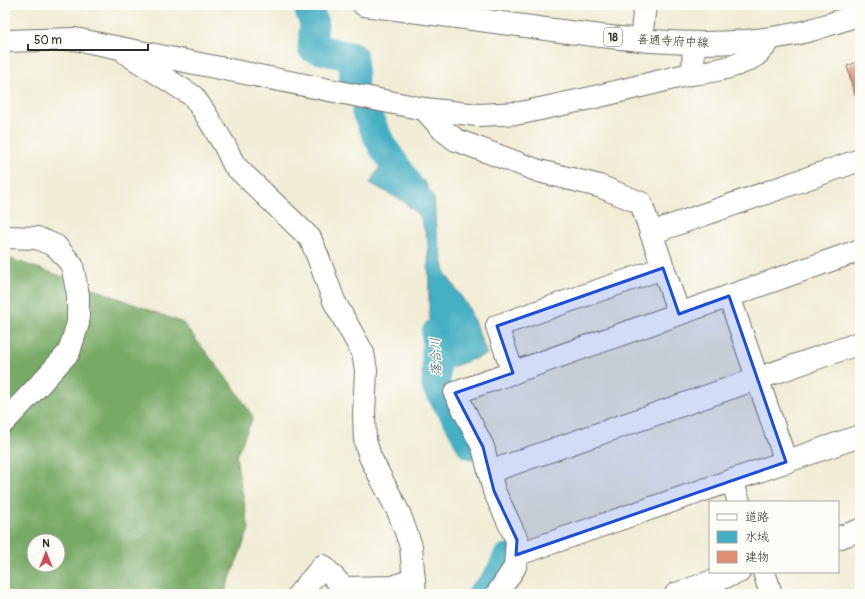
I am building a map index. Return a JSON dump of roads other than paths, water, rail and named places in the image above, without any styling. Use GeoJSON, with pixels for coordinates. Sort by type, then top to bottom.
{"type":"FeatureCollection","features":[{"type":"Feature","properties":{"kind":"street","name":"善通寺府中線"},"geometry":{"type":"LineString","coordinates":[[364,5],[624,39],[710,44],[772,38],[810,30],[860,14]]}},
{"type":"Feature","properties":{"kind":"street"},"geometry":{"type":"LineString","coordinates":[[641,40],[645,5]]}},
{"type":"Feature","properties":{"kind":"street"},"geometry":{"type":"LineString","coordinates":[[5,41],[75,39],[424,108],[478,115],[521,113],[690,74],[710,72],[738,64],[756,56],[772,38]]}},
{"type":"Feature","properties":{"kind":"street"},"geometry":{"type":"LineString","coordinates":[[690,74],[693,68],[694,43]]}},
{"type":"Feature","properties":{"kind":"street"},"geometry":{"type":"LineString","coordinates":[[117,48],[193,96],[206,113],[234,165],[310,238],[334,301],[363,353],[366,370],[364,415],[365,440],[370,456],[399,513],[410,546],[415,587],[344,588],[323,566],[299,594]]}},
{"type":"Feature","properties":{"kind":"street"},"geometry":{"type":"LineString","coordinates":[[424,108],[442,129],[456,140],[539,171],[599,186],[641,203],[679,314]]}},
{"type":"Feature","properties":{"kind":"street"},"geometry":{"type":"LineString","coordinates":[[651,232],[860,160]]}},
{"type":"Feature","properties":{"kind":"street"},"geometry":{"type":"LineString","coordinates":[[5,237],[37,238],[56,246],[72,265],[78,295],[78,324],[69,352],[41,384],[5,420]]}},
{"type":"Feature","properties":{"kind":"street"},"geometry":{"type":"LineString","coordinates":[[497,594],[515,567],[517,540],[494,491],[483,447],[455,393],[860,250]]}},
{"type":"Feature","properties":{"kind":"street"},"geometry":{"type":"LineString","coordinates":[[513,372],[497,326],[663,268]]}},
{"type":"Feature","properties":{"kind":"street"},"geometry":{"type":"LineString","coordinates":[[729,296],[786,462]]}},
{"type":"Feature","properties":{"kind":"street"},"geometry":{"type":"LineString","coordinates":[[489,472],[860,343]]}},
{"type":"Feature","properties":{"kind":"street"},"geometry":{"type":"LineString","coordinates":[[516,556],[860,436]]}},
{"type":"Feature","properties":{"kind":"street"},"geometry":{"type":"LineString","coordinates":[[732,481],[739,501]]}},
{"type":"Feature","properties":{"kind":"street"},"geometry":{"type":"LineString","coordinates":[[839,538],[860,530]]}},
{"type":"Feature","properties":{"kind":"street"},"geometry":{"type":"LineString","coordinates":[[676,594],[736,573]]}},
{"type":"Feature","properties":{"kind":"street"},"geometry":{"type":"LineString","coordinates":[[764,573],[771,594]]}},
{"type":"Feature","properties":{"kind":"water"},"geometry":{"type":"Polygon","coordinates":[[[392,147],[409,176],[424,181],[434,198],[436,230],[445,273],[469,308],[487,354],[433,374],[430,361],[428,241],[420,216],[403,201],[370,183],[392,147]]]}},
{"type":"Feature","properties":{"kind":"waterway","name":"落合川"},"geometry":{"type":"LineString","coordinates":[[309,10],[314,23],[312,48],[353,57],[354,82]]}},
{"type":"Feature","properties":{"kind":"waterway","name":"落合川"},"geometry":{"type":"LineString","coordinates":[[366,112],[382,146],[410,188]]}},
{"type":"Feature","properties":{"kind":"waterway","name":"落合川"},"geometry":{"type":"LineString","coordinates":[[436,333],[436,386],[459,422],[471,445]]}},
{"type":"Feature","properties":{"kind":"waterway","name":"落合川"},"geometry":{"type":"LineString","coordinates":[[482,594],[497,578],[507,558]]}}]}
